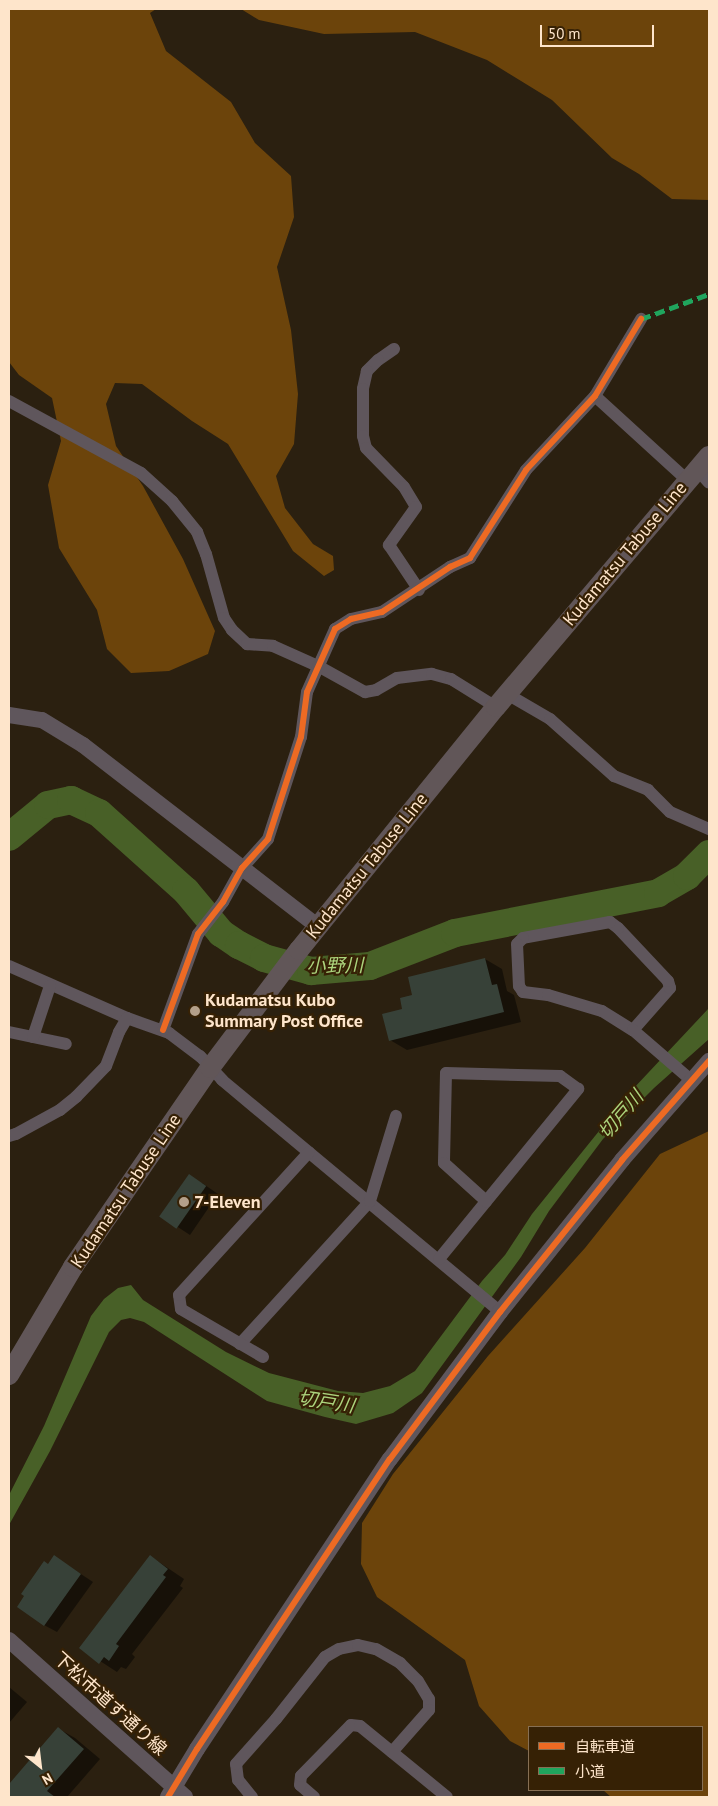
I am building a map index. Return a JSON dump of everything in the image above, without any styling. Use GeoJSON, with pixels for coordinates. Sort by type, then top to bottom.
{"type":"FeatureCollection","features":[{"type":"Feature","properties":{"kind":"main road","name":"Kudamatsu Tabuse Line"},"geometry":{"type":"LineString","coordinates":[[9,1375],[73,1267],[210,1068],[299,950],[502,700],[701,472]]}},
{"type":"Feature","properties":{"kind":"street"},"geometry":{"type":"LineString","coordinates":[[163,1030],[198,934],[216,910],[242,868],[268,839],[302,738],[307,692],[335,629],[351,619],[382,612],[419,590],[450,568],[470,558],[526,470],[595,396],[641,319]]}},
{"type":"Feature","properties":{"kind":"street"},"geometry":{"type":"LineString","coordinates":[[394,349],[378,360],[367,371],[363,389],[363,436],[366,448],[404,487],[416,507],[389,545],[419,590]]}},
{"type":"Feature","properties":{"kind":"street"},"geometry":{"type":"LineString","coordinates":[[595,396],[701,472]]}},
{"type":"Feature","properties":{"kind":"street"},"geometry":{"type":"LineString","coordinates":[[9,401],[141,473],[172,501],[197,532],[206,554],[224,618],[232,630],[247,644],[272,646],[318,666],[365,692],[376,690],[397,678],[432,674],[450,679],[550,719],[614,776],[648,790],[670,812],[709,829]]}},
{"type":"Feature","properties":{"kind":"street"},"geometry":{"type":"LineString","coordinates":[[9,715],[42,720],[61,730],[318,926]]}},
{"type":"Feature","properties":{"kind":"street"},"geometry":{"type":"LineString","coordinates":[[633,1030],[670,988],[668,981],[610,922],[523,938],[517,944],[519,986],[523,992],[548,995],[602,1011],[633,1030],[685,1075]]}},
{"type":"Feature","properties":{"kind":"street"},"geometry":{"type":"LineString","coordinates":[[9,966],[50,986],[155,1030],[163,1030],[200,1056],[210,1068],[439,1259],[496,1309]]}},
{"type":"Feature","properties":{"kind":"street"},"geometry":{"type":"LineString","coordinates":[[33,1037],[50,986]]}},
{"type":"Feature","properties":{"kind":"street"},"geometry":{"type":"LineString","coordinates":[[9,1136],[60,1110],[76,1097],[106,1066],[119,1032],[127,1018]]}},
{"type":"Feature","properties":{"kind":"street"},"geometry":{"type":"LineString","coordinates":[[9,1032],[66,1044]]}},
{"type":"Feature","properties":{"kind":"street"},"geometry":{"type":"LineString","coordinates":[[176,1794],[197,1749],[390,1460],[496,1309],[622,1160],[685,1075],[709,1060]]}},
{"type":"Feature","properties":{"kind":"street"},"geometry":{"type":"LineString","coordinates":[[439,1259],[578,1089],[560,1076],[446,1073],[444,1163],[486,1201]]}},
{"type":"Feature","properties":{"kind":"street"},"geometry":{"type":"LineString","coordinates":[[240,1344],[370,1201],[396,1116]]}},
{"type":"Feature","properties":{"kind":"street"},"geometry":{"type":"LineString","coordinates":[[263,1358],[181,1309],[180,1295],[309,1152]]}},
{"type":"Feature","properties":{"kind":"street","name":"下松市道す通り線"},"geometry":{"type":"LineString","coordinates":[[9,1640],[176,1794]]}},
{"type":"Feature","properties":{"kind":"street"},"geometry":{"type":"LineString","coordinates":[[252,1797],[238,1780],[236,1764],[276,1718],[324,1657],[339,1649],[358,1645],[376,1649],[400,1663],[418,1681],[429,1699],[429,1710],[392,1752]]}},
{"type":"Feature","properties":{"kind":"street"},"geometry":{"type":"LineString","coordinates":[[314,1797],[300,1785],[301,1776],[351,1725],[360,1726],[447,1797]]}},
{"type":"Feature","properties":{"kind":"shaded area"},"geometry":{"type":"Polygon","coordinates":[[[9,9],[156,9],[150,13],[166,51],[231,102],[255,143],[291,176],[294,217],[277,267],[291,330],[298,394],[294,444],[276,476],[285,508],[313,544],[333,556],[334,570],[324,576],[293,551],[228,444],[192,421],[142,384],[115,383],[106,404],[116,446],[143,486],[183,559],[215,631],[208,654],[169,671],[131,673],[107,649],[97,610],[59,548],[48,485],[61,441],[52,398],[19,375],[9,362],[9,9]]]}},
{"type":"Feature","properties":{"kind":"shaded area"},"geometry":{"type":"Polygon","coordinates":[[[241,9],[709,9],[709,200],[672,199],[639,174],[612,158],[552,100],[487,60],[415,32],[324,34],[259,20],[241,9]]]}},
{"type":"Feature","properties":{"kind":"shaded area"},"geometry":{"type":"Polygon","coordinates":[[[709,1131],[709,1797],[611,1797],[604,1791],[703,1791],[703,1726],[528,1726],[528,1750],[510,1741],[479,1706],[465,1660],[377,1597],[361,1564],[362,1523],[393,1474],[488,1356],[585,1248],[660,1154],[709,1131]]]}},
{"type":"Feature","properties":{"kind":"water","name":"切戸川"},"geometry":{"type":"Polygon","coordinates":[[[709,1008],[709,1039],[654,1088],[603,1139],[549,1211],[521,1257],[422,1393],[393,1413],[356,1424],[325,1417],[267,1401],[144,1322],[130,1318],[121,1320],[109,1332],[50,1451],[9,1525],[9,1495],[44,1426],[91,1316],[104,1299],[118,1288],[131,1285],[143,1300],[226,1352],[269,1373],[338,1391],[363,1393],[390,1386],[415,1371],[482,1281],[505,1255],[532,1214],[633,1089],[709,1008]]]}},
{"type":"Feature","properties":{"kind":"building"},"geometry":{"type":"Polygon","coordinates":[[[485,958],[492,985],[497,984],[504,1012],[389,1041],[382,1014],[402,1009],[400,998],[412,995],[408,977],[485,958]]]}},
{"type":"Feature","properties":{"kind":"building"},"geometry":{"type":"Polygon","coordinates":[[[189,1174],[206,1186],[176,1229],[159,1217],[189,1174]]]}},
{"type":"Feature","properties":{"kind":"building"},"geometry":{"type":"Polygon","coordinates":[[[54,1555],[81,1574],[44,1626],[17,1607],[24,1596],[21,1594],[44,1561],[48,1564],[54,1555]]]}},
{"type":"Feature","properties":{"kind":"building"},"geometry":{"type":"Polygon","coordinates":[[[150,1555],[168,1569],[163,1575],[166,1577],[116,1644],[119,1646],[109,1661],[104,1657],[99,1664],[79,1648],[150,1555]]]}},
{"type":"Feature","properties":{"kind":"building"},"geometry":{"type":"Polygon","coordinates":[[[58,1727],[84,1749],[47,1791],[55,1797],[9,1797],[9,1784],[58,1727]]]}},
{"type":"Feature","properties":{"kind":"waterway","name":"小野川"},"geometry":{"type":"LineString","coordinates":[[9,837],[48,805],[71,800],[99,813],[186,891],[221,933],[264,958],[311,971],[370,966],[455,933],[658,893],[687,876],[709,854]]}},
{"type":"Feature","properties":{"kind":"marked path"},"geometry":{"type":"LineString","coordinates":[[641,319],[709,294]]}},
{"type":"Feature","properties":{"kind":"cycle path"},"geometry":{"type":"LineString","coordinates":[[163,1030],[198,934],[223,902],[242,868],[268,839],[301,737],[307,692],[335,629],[351,619],[382,612],[450,567],[470,558],[526,470],[595,396],[641,319]]}},
{"type":"Feature","properties":{"kind":"cycle path"},"geometry":{"type":"LineString","coordinates":[[168,1797],[197,1749],[390,1459],[500,1312],[622,1160],[709,1061]]}},
{"type":"Feature","properties":{"kind":"place","name":"Kudamatsu Kubo Summary Post Office"},"geometry":{"type":"Point","coordinates":[195,1011]}},
{"type":"Feature","properties":{"kind":"place","name":"7-Eleven"},"geometry":{"type":"Point","coordinates":[184,1202]}}]}
